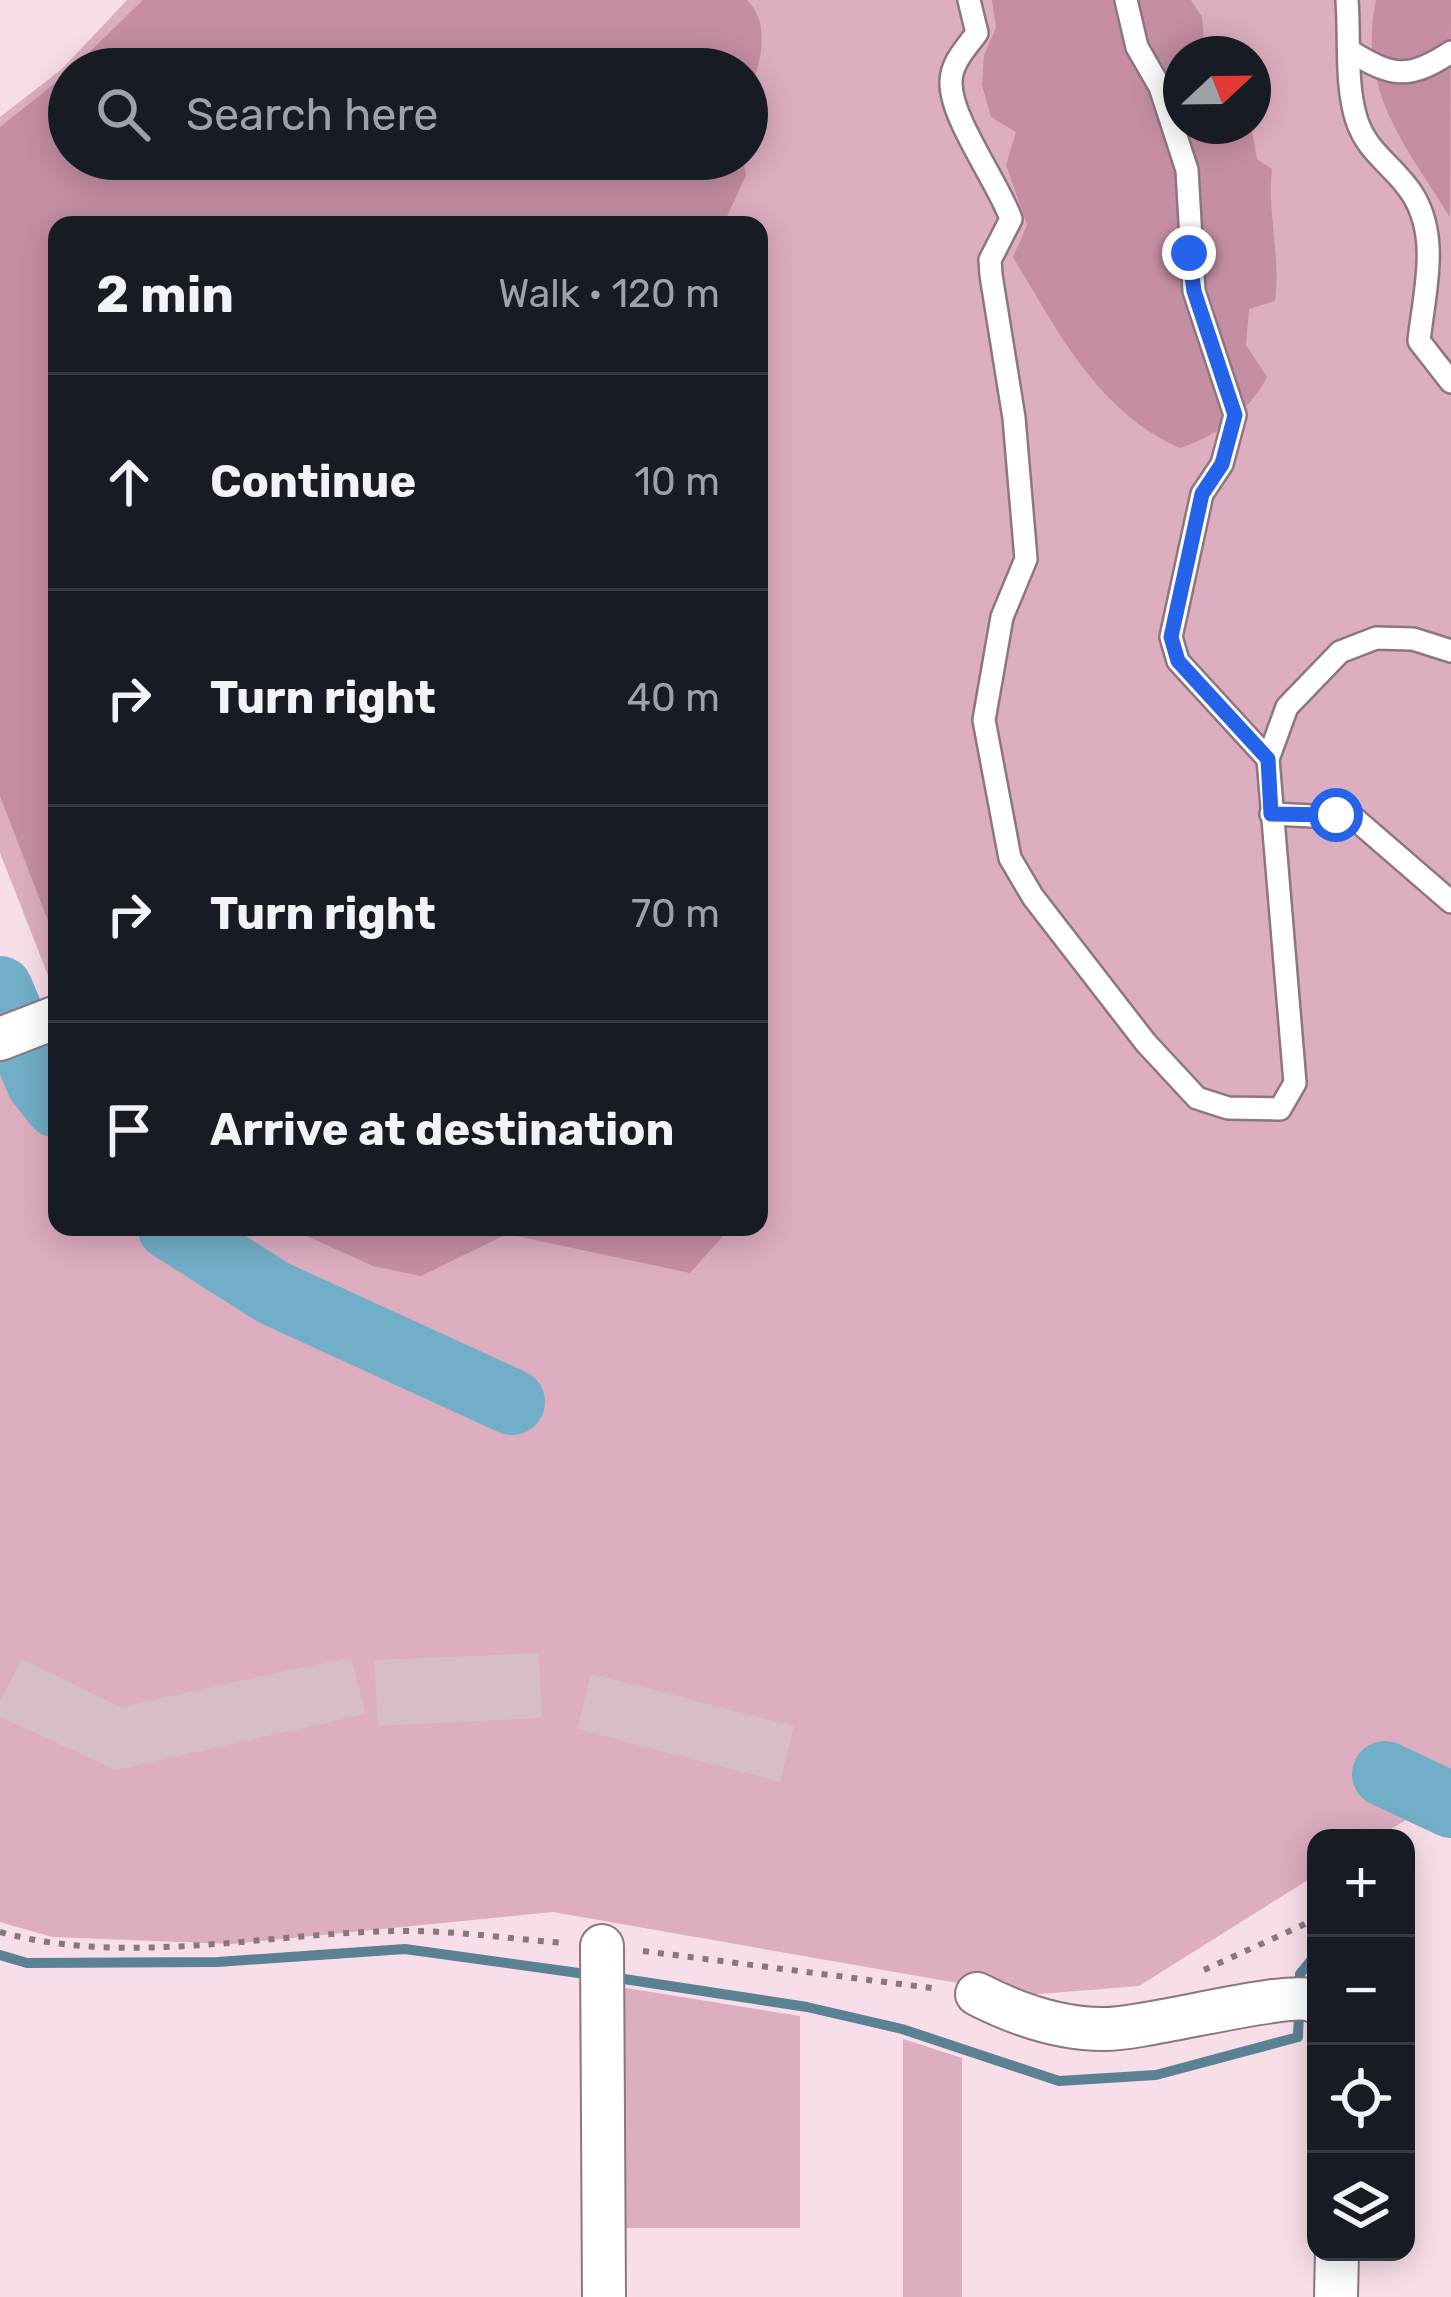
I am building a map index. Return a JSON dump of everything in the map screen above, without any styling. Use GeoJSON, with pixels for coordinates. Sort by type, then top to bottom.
{"type":"FeatureCollection","features":[{"type":"Feature","properties":{"kind":"street"},"geometry":{"type":"LineString","coordinates":[[0,1040],[48,1021]]}},
{"type":"Feature","properties":{"kind":"street"},"geometry":{"type":"LineString","coordinates":[[602,1946],[604,2297]]}},
{"type":"Feature","properties":{"kind":"street"},"geometry":{"type":"LineString","coordinates":[[977,1994],[1015,2013],[1100,2030],[1172,2023],[1293,1997],[1307,2000]]}},
{"type":"Feature","properties":{"kind":"street"},"geometry":{"type":"LineString","coordinates":[[1336,2297],[1337,2261]]}},
{"type":"Feature","properties":{"kind":"lane"},"geometry":{"type":"LineString","coordinates":[[969,0],[977,33],[956,61],[951,82],[955,103],[1012,219],[990,260],[1014,418],[1026,560],[1002,617],[984,720],[1010,858],[1033,897],[1146,1042],[1197,1098],[1228,1108],[1280,1109],[1295,1083],[1268,759],[1287,707],[1340,652],[1376,638],[1413,639],[1451,651]]}},
{"type":"Feature","properties":{"kind":"lane"},"geometry":{"type":"LineString","coordinates":[[1126,0],[1137,47],[1160,87],[1186,170],[1194,291],[1235,415],[1222,464],[1202,494],[1171,637],[1178,661],[1268,759]]}},
{"type":"Feature","properties":{"kind":"lane"},"geometry":{"type":"LineString","coordinates":[[1348,0],[1356,117],[1367,146],[1413,194],[1430,242],[1419,341],[1451,382]]}},
{"type":"Feature","properties":{"kind":"lane"},"geometry":{"type":"LineString","coordinates":[[1350,51],[1385,72],[1423,70],[1451,52]]}},
{"type":"Feature","properties":{"kind":"lane"},"geometry":{"type":"LineString","coordinates":[[1271,814],[1354,818],[1451,902]]}},
{"type":"Feature","properties":{"kind":"path"},"geometry":{"type":"LineString","coordinates":[[0,1931],[38,1942],[137,1947],[409,1931],[602,1946]]}},
{"type":"Feature","properties":{"kind":"shaded area"},"geometry":{"type":"Polygon","coordinates":[[[127,0],[1451,0],[1451,1793],[1391,1829],[1307,1829],[1307,1881],[1139,1986],[1026,1995],[553,1912],[232,1944],[52,1937],[0,1922],[0,1051],[48,1007],[48,1236],[768,1236],[768,216],[48,216],[48,975],[0,853],[0,117],[48,80],[48,180],[768,180],[768,48],[82,48],[127,0]]]}},
{"type":"Feature","properties":{"kind":"shaded area"},"geometry":{"type":"Polygon","coordinates":[[[143,0],[747,0],[762,36],[761,48],[94,48],[143,0]]]}},
{"type":"Feature","properties":{"kind":"shaded area"},"geometry":{"type":"Polygon","coordinates":[[[992,0],[1191,0],[1202,17],[1204,36],[1163,36],[1163,144],[1254,144],[1257,159],[1272,169],[1276,268],[1275,301],[1249,309],[1246,345],[1267,377],[1241,412],[1193,443],[1180,448],[1151,432],[1103,391],[1064,340],[1013,257],[1027,225],[1006,165],[1016,132],[991,117],[982,85],[984,55],[996,28],[992,0]]]}},
{"type":"Feature","properties":{"kind":"shaded area"},"geometry":{"type":"Polygon","coordinates":[[[1376,0],[1451,0],[1450,217],[1402,140],[1379,89],[1373,62],[1376,0]]]}},
{"type":"Feature","properties":{"kind":"shaded area"},"geometry":{"type":"Polygon","coordinates":[[[48,89],[48,180],[744,180],[727,216],[48,216],[48,921],[0,796],[0,127],[48,89]]]}},
{"type":"Feature","properties":{"kind":"shaded area"},"geometry":{"type":"Polygon","coordinates":[[[307,1236],[503,1236],[421,1276],[373,1266],[307,1236]]]}},
{"type":"Feature","properties":{"kind":"shaded area"},"geometry":{"type":"Polygon","coordinates":[[[516,1236],[723,1236],[690,1273],[516,1236]]]}},
{"type":"Feature","properties":{"kind":"shaded area"},"geometry":{"type":"Polygon","coordinates":[[[620,1987],[800,2016],[800,2228],[619,2228],[620,1987]]]}},
{"type":"Feature","properties":{"kind":"shaded area"},"geometry":{"type":"Polygon","coordinates":[[[903,2039],[962,2058],[962,2297],[903,2297],[903,2039]]]}},
{"type":"Feature","properties":{"kind":"building"},"geometry":{"type":"Polygon","coordinates":[[[539,1653],[542,1718],[378,1726],[374,1660],[539,1653]]]}},
{"type":"Feature","properties":{"kind":"building"},"geometry":{"type":"Polygon","coordinates":[[[351,1657],[366,1714],[116,1770],[0,1717],[0,1701],[22,1659],[120,1707],[351,1657]]]}},
{"type":"Feature","properties":{"kind":"building"},"geometry":{"type":"Polygon","coordinates":[[[591,1674],[794,1726],[780,1782],[577,1729],[591,1674]]]}},
{"type":"Feature","properties":{"kind":"waterway"},"geometry":{"type":"LineString","coordinates":[[0,989],[48,1094]]}},
{"type":"Feature","properties":{"kind":"waterway"},"geometry":{"type":"LineString","coordinates":[[184,1236],[274,1293],[512,1402]]}},
{"type":"Feature","properties":{"kind":"waterway"},"geometry":{"type":"LineString","coordinates":[[1385,1774],[1451,1805]]}},
{"type":"Feature","properties":{"kind":"waterway"},"geometry":{"type":"LineString","coordinates":[[0,1955],[27,1963],[218,1962],[405,1949],[593,1975]]}},
{"type":"Feature","properties":{"kind":"waterway"},"geometry":{"type":"LineString","coordinates":[[1299,1993],[1300,1974],[1307,1965]]}},
{"type":"Feature","properties":{"kind":"waterway"},"geometry":{"type":"LineString","coordinates":[[611,1977],[807,2007],[902,2029],[1059,2081],[1156,2075],[1298,2037],[1299,2011]]}},
{"type":"Feature","properties":{"kind":"route"},"geometry":{"type":"LineString","coordinates":[[1189,253],[1194,291],[1235,415],[1222,464],[1202,494],[1171,637],[1178,661],[1268,759],[1271,814],[1336,815]]}}]}
